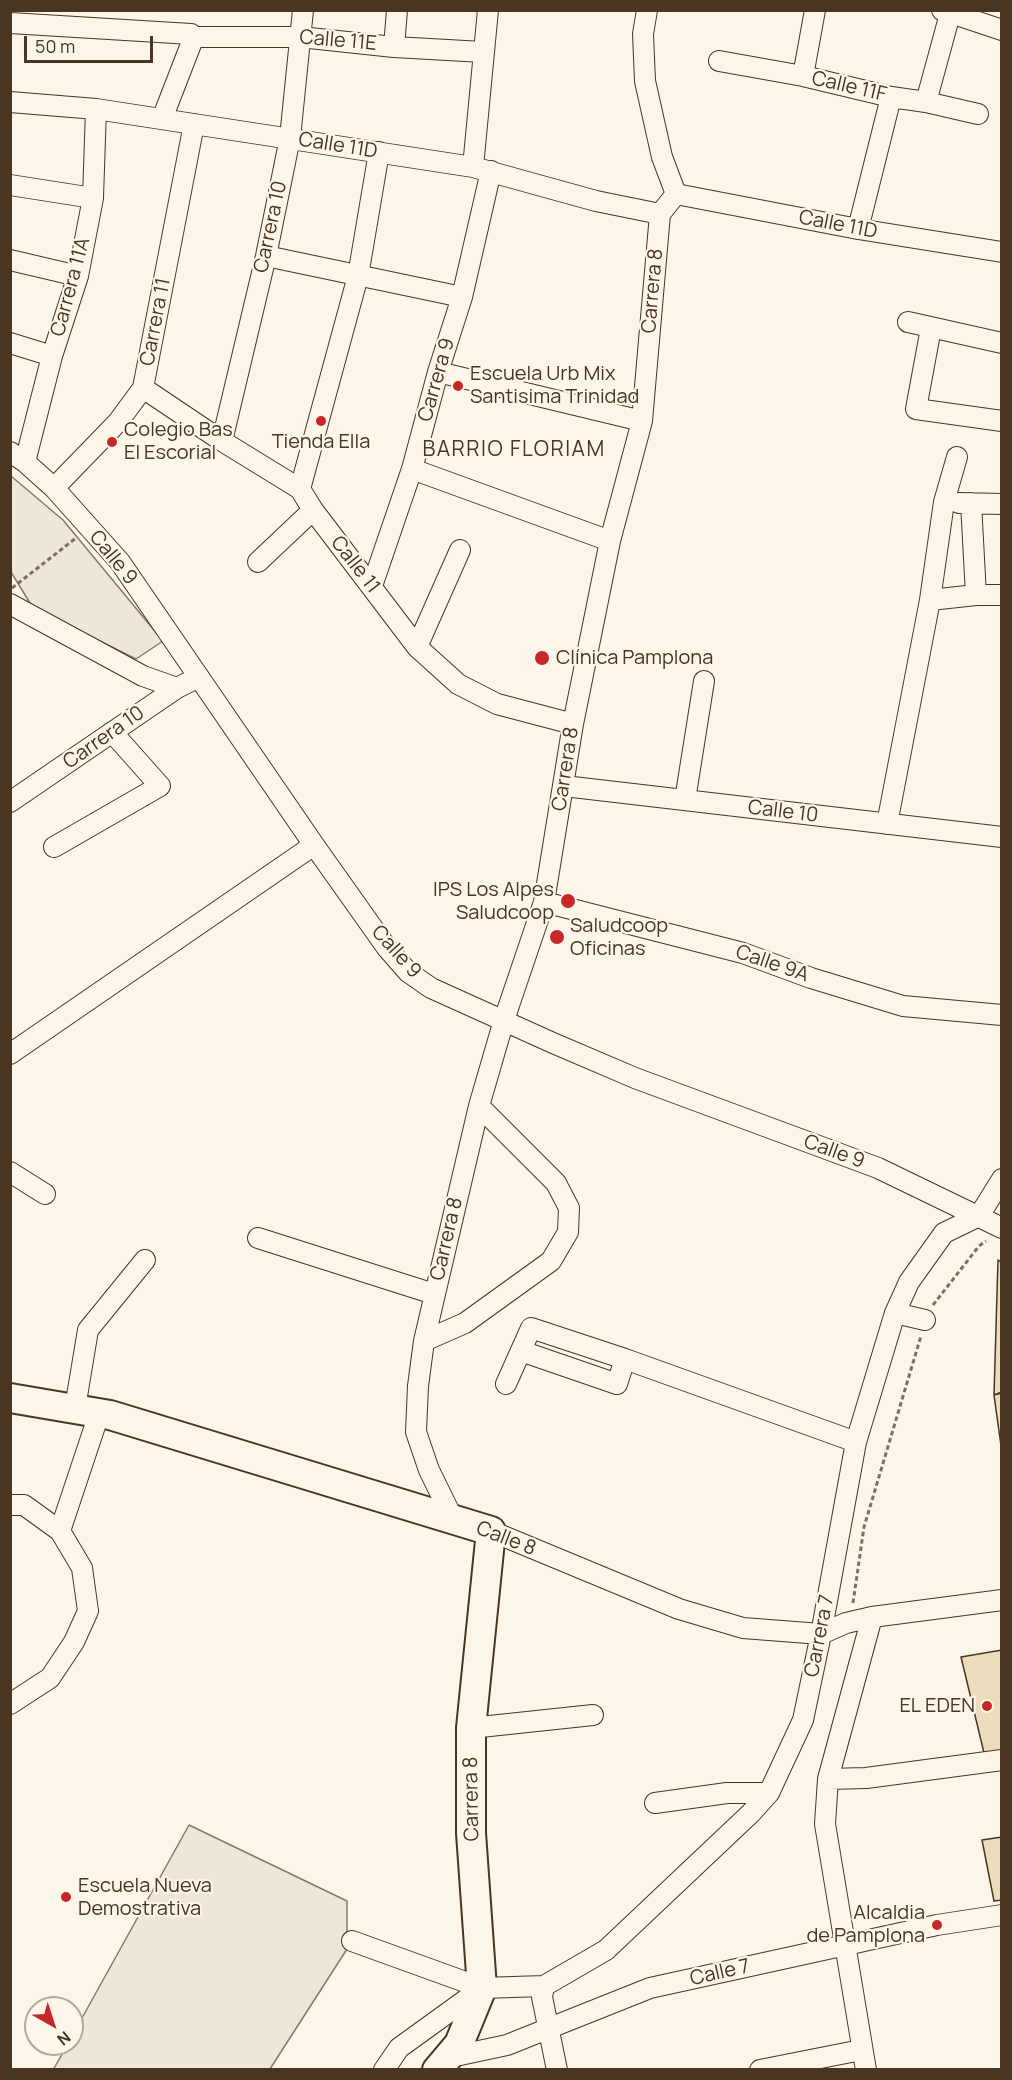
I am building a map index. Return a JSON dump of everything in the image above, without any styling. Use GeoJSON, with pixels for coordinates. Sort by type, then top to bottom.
{"type":"FeatureCollection","features":[{"type":"Feature","properties":{"kind":"highway","name":"Calle 8"},"geometry":{"type":"LineString","coordinates":[[10,1398],[110,1415],[492,1531]]}},
{"type":"Feature","properties":{"kind":"highway","name":"Carrera 8"},"geometry":{"type":"LineString","coordinates":[[447,2057],[478,1998],[471,1833],[471,1728],[492,1531]]}},
{"type":"Feature","properties":{"kind":"street","name":"Carrera 10"},"geometry":{"type":"LineString","coordinates":[[222,441],[266,256],[290,138],[303,10]]}},
{"type":"Feature","properties":{"kind":"street"},"geometry":{"type":"LineString","coordinates":[[394,47],[397,10]]}},
{"type":"Feature","properties":{"kind":"street","name":"Carrera 9"},"geometry":{"type":"LineString","coordinates":[[372,586],[412,469],[438,372],[462,297],[482,169],[483,52],[488,10]]}},
{"type":"Feature","properties":{"kind":"street"},"geometry":{"type":"LineString","coordinates":[[646,10],[643,33],[645,81],[662,158],[676,194],[660,214]]}},
{"type":"Feature","properties":{"kind":"street"},"geometry":{"type":"LineString","coordinates":[[803,76],[815,10]]}},
{"type":"Feature","properties":{"kind":"street"},"geometry":{"type":"LineString","coordinates":[[926,102],[946,12],[1002,30]]}},
{"type":"Feature","properties":{"kind":"street","name":"Calle 11E"},"geometry":{"type":"LineString","coordinates":[[10,22],[184,33],[191,34],[193,38],[300,37],[394,47],[483,52]]}},
{"type":"Feature","properties":{"kind":"street"},"geometry":{"type":"LineString","coordinates":[[162,119],[193,38]]}},
{"type":"Feature","properties":{"kind":"street","name":"Calle 11F"},"geometry":{"type":"LineString","coordinates":[[719,61],[803,76],[891,97],[926,102],[978,114]]}},
{"type":"Feature","properties":{"kind":"street"},"geometry":{"type":"LineString","coordinates":[[858,229],[891,97]]}},
{"type":"Feature","properties":{"kind":"street","name":"Calle 11D"},"geometry":{"type":"LineString","coordinates":[[10,102],[96,109],[482,169],[596,201],[660,214]]}},
{"type":"Feature","properties":{"kind":"street","name":"Carrera 11A"},"geometry":{"type":"LineString","coordinates":[[18,457],[78,276],[93,198],[96,109]]}},
{"type":"Feature","properties":{"kind":"street","name":"Carrera 11"},"geometry":{"type":"LineString","coordinates":[[54,488],[118,422],[143,388],[194,124]]}},
{"type":"Feature","properties":{"kind":"street"},"geometry":{"type":"LineString","coordinates":[[300,489],[358,276],[379,152]]}},
{"type":"Feature","properties":{"kind":"street"},"geometry":{"type":"LineString","coordinates":[[10,185],[93,198]]}},
{"type":"Feature","properties":{"kind":"street","name":"Calle 11D"},"geometry":{"type":"LineString","coordinates":[[676,194],[858,229],[1002,252]]}},
{"type":"Feature","properties":{"kind":"street","name":"Carrera 8"},"geometry":{"type":"LineString","coordinates":[[453,1519],[429,1470],[416,1432],[418,1386],[424,1341],[479,1106],[504,1020],[544,902],[573,724],[610,541],[642,421],[660,214]]}},
{"type":"Feature","properties":{"kind":"street"},"geometry":{"type":"LineString","coordinates":[[266,256],[462,297]]}},
{"type":"Feature","properties":{"kind":"street"},"geometry":{"type":"LineString","coordinates":[[10,260],[78,276]]}},
{"type":"Feature","properties":{"kind":"street"},"geometry":{"type":"LineString","coordinates":[[908,322],[1002,343]]}},
{"type":"Feature","properties":{"kind":"street"},"geometry":{"type":"LineString","coordinates":[[931,328],[916,410],[1002,421]]}},
{"type":"Feature","properties":{"kind":"street"},"geometry":{"type":"LineString","coordinates":[[10,343],[52,356]]}},
{"type":"Feature","properties":{"kind":"street"},"geometry":{"type":"LineString","coordinates":[[438,372],[642,421]]}},
{"type":"Feature","properties":{"kind":"street","name":"Calle 11"},"geometry":{"type":"LineString","coordinates":[[143,388],[222,441],[300,489],[313,510],[417,647],[458,684],[497,704],[573,724]]}},
{"type":"Feature","properties":{"kind":"street","name":"Calle 9"},"geometry":{"type":"LineString","coordinates":[[18,457],[54,488],[120,562],[314,845],[387,948],[408,972],[431,988],[635,1078],[878,1168],[990,1226]]}},
{"type":"Feature","properties":{"kind":"street"},"geometry":{"type":"LineString","coordinates":[[887,824],[930,600],[944,502],[957,457]]}},
{"type":"Feature","properties":{"kind":"street"},"geometry":{"type":"LineString","coordinates":[[412,469],[610,541]]}},
{"type":"Feature","properties":{"kind":"street"},"geometry":{"type":"LineString","coordinates":[[944,502],[1002,504]]}},
{"type":"Feature","properties":{"kind":"street"},"geometry":{"type":"LineString","coordinates":[[970,503],[976,595]]}},
{"type":"Feature","properties":{"kind":"street"},"geometry":{"type":"LineString","coordinates":[[258,562],[313,510]]}},
{"type":"Feature","properties":{"kind":"street"},"geometry":{"type":"LineString","coordinates":[[417,647],[460,550]]}},
{"type":"Feature","properties":{"kind":"street"},"geometry":{"type":"LineString","coordinates":[[930,600],[976,595],[1002,595]]}},
{"type":"Feature","properties":{"kind":"street"},"geometry":{"type":"LineString","coordinates":[[10,604],[143,676],[177,688]]}},
{"type":"Feature","properties":{"kind":"street","name":"Carrera 10"},"geometry":{"type":"LineString","coordinates":[[10,802],[177,688],[200,677]]}},
{"type":"Feature","properties":{"kind":"street"},"geometry":{"type":"LineString","coordinates":[[685,800],[704,681]]}},
{"type":"Feature","properties":{"kind":"street"},"geometry":{"type":"LineString","coordinates":[[54,847],[160,786],[112,732]]}},
{"type":"Feature","properties":{"kind":"street","name":"Calle 10"},"geometry":{"type":"LineString","coordinates":[[564,786],[1002,837]]}},
{"type":"Feature","properties":{"kind":"street"},"geometry":{"type":"LineString","coordinates":[[10,1054],[314,845]]}},
{"type":"Feature","properties":{"kind":"street","name":"Calle 9A"},"geometry":{"type":"LineString","coordinates":[[544,902],[743,953],[811,978],[903,1006],[1002,1015]]}},
{"type":"Feature","properties":{"kind":"street"},"geometry":{"type":"LineString","coordinates":[[424,1341],[465,1323],[551,1261],[568,1232],[569,1208],[556,1183],[479,1106]]}},
{"type":"Feature","properties":{"kind":"street"},"geometry":{"type":"LineString","coordinates":[[10,1172],[45,1194]]}},
{"type":"Feature","properties":{"kind":"street"},"geometry":{"type":"LineString","coordinates":[[990,1226],[1002,1179]]}},
{"type":"Feature","properties":{"kind":"street","name":"Carrera 7"},"geometry":{"type":"LineString","coordinates":[[478,1998],[545,2005],[751,1813],[769,1793],[803,1720],[837,1627],[856,1442],[910,1316],[909,1282],[944,1233],[990,1226]]}},
{"type":"Feature","properties":{"kind":"street"},"geometry":{"type":"LineString","coordinates":[[258,1238],[434,1294]]}},
{"type":"Feature","properties":{"kind":"street"},"geometry":{"type":"LineString","coordinates":[[60,1531],[87,1411],[88,1330],[145,1260]]}},
{"type":"Feature","properties":{"kind":"street"},"geometry":{"type":"LineString","coordinates":[[506,1384],[531,1328],[626,1359],[856,1442]]}},
{"type":"Feature","properties":{"kind":"street"},"geometry":{"type":"LineString","coordinates":[[521,1351],[617,1384],[626,1359]]}},
{"type":"Feature","properties":{"kind":"street"},"geometry":{"type":"LineString","coordinates":[[10,1505],[24,1505],[60,1531],[82,1568],[88,1611],[74,1642],[50,1678],[10,1704]]}},
{"type":"Feature","properties":{"kind":"street","name":"Calle 8"},"geometry":{"type":"LineString","coordinates":[[492,1531],[679,1609],[743,1628],[837,1627],[872,1617],[1002,1600]]}},
{"type":"Feature","properties":{"kind":"street"},"geometry":{"type":"LineString","coordinates":[[866,2070],[825,1824],[828,1779],[872,1617]]}},
{"type":"Feature","properties":{"kind":"street"},"geometry":{"type":"LineString","coordinates":[[471,1728],[593,1715]]}},
{"type":"Feature","properties":{"kind":"street"},"geometry":{"type":"LineString","coordinates":[[828,1779],[866,1778],[1002,1760]]}},
{"type":"Feature","properties":{"kind":"street"},"geometry":{"type":"LineString","coordinates":[[655,1803],[728,1793],[769,1793]]}},
{"type":"Feature","properties":{"kind":"street","name":"Calle 7"},"geometry":{"type":"LineString","coordinates":[[447,2057],[507,2045],[545,2005],[650,1989],[937,1925],[1002,1915]]}},
{"type":"Feature","properties":{"kind":"street"},"geometry":{"type":"LineString","coordinates":[[352,1941],[478,1998]]}},
{"type":"Feature","properties":{"kind":"street"},"geometry":{"type":"LineString","coordinates":[[384,2070],[399,2048],[478,1998]]}},
{"type":"Feature","properties":{"kind":"street"},"geometry":{"type":"LineString","coordinates":[[545,2005],[557,2070]]}},
{"type":"Feature","properties":{"kind":"street"},"geometry":{"type":"LineString","coordinates":[[760,2070],[861,2050]]}},
{"type":"Feature","properties":{"kind":"path"},"geometry":{"type":"LineString","coordinates":[[10,589],[89,528]]}},
{"type":"Feature","properties":{"kind":"path"},"geometry":{"type":"LineString","coordinates":[[837,1627],[864,1527],[910,1316],[932,1307],[979,1246],[990,1226]]}},
{"type":"Feature","properties":{"kind":"shaded area"},"geometry":{"type":"Polygon","coordinates":[[[11,476],[63,520],[163,641],[136,659],[33,608],[11,572],[11,476]]]}},
{"type":"Feature","properties":{"kind":"shaded area"},"geometry":{"type":"Polygon","coordinates":[[[189,1825],[347,1901],[347,1949],[270,2069],[53,2070],[61,2056],[84,2056],[84,2014],[189,1825]]]}},
{"type":"Feature","properties":{"kind":"building"},"geometry":{"type":"Polygon","coordinates":[[[998,1260],[1002,1263],[1002,1392],[994,1395],[998,1260]]]}},
{"type":"Feature","properties":{"kind":"building"},"geometry":{"type":"Polygon","coordinates":[[[1002,1393],[1002,1453],[994,1395],[1002,1393]]]}},
{"type":"Feature","properties":{"kind":"building","name":"EL EDEN"},"geometry":{"type":"Polygon","coordinates":[[[1002,1650],[1002,1756],[985,1757],[961,1657],[1002,1650]]]}},
{"type":"Feature","properties":{"kind":"building"},"geometry":{"type":"Polygon","coordinates":[[[1002,1837],[1002,1900],[994,1901],[982,1840],[1002,1837]]]}},
{"type":"Feature","properties":{"kind":"place","name":"Escuela Urb Mix Santisima Trinidad"},"geometry":{"type":"Point","coordinates":[458,386]}},
{"type":"Feature","properties":{"kind":"place","name":"Tienda Ella"},"geometry":{"type":"Point","coordinates":[321,421]}},
{"type":"Feature","properties":{"kind":"place","name":"Colegio Bas El Escorial"},"geometry":{"type":"Point","coordinates":[112,442]}},
{"type":"Feature","properties":{"kind":"place","name":"Clínica Pamplona"},"geometry":{"type":"Point","coordinates":[542,658]}},
{"type":"Feature","properties":{"kind":"place","name":"IPS Los Alpes Saludcoop"},"geometry":{"type":"Point","coordinates":[568,901]}},
{"type":"Feature","properties":{"kind":"place","name":"Saludcoop Oficinas"},"geometry":{"type":"Point","coordinates":[557,937]}},
{"type":"Feature","properties":{"kind":"place","name":"EL EDEN"},"geometry":{"type":"Point","coordinates":[987,1706]}},
{"type":"Feature","properties":{"kind":"place","name":"Escuela Nueva Demostrativa"},"geometry":{"type":"Point","coordinates":[66,1897]}},
{"type":"Feature","properties":{"kind":"place","name":"Alcaldia de Pamplona"},"geometry":{"type":"Point","coordinates":[937,1925]}},
{"type":"Feature","properties":{"kind":"district","name":"BARRIO FLORIAM"},"geometry":{"type":"Point","coordinates":[514,450]}}]}
